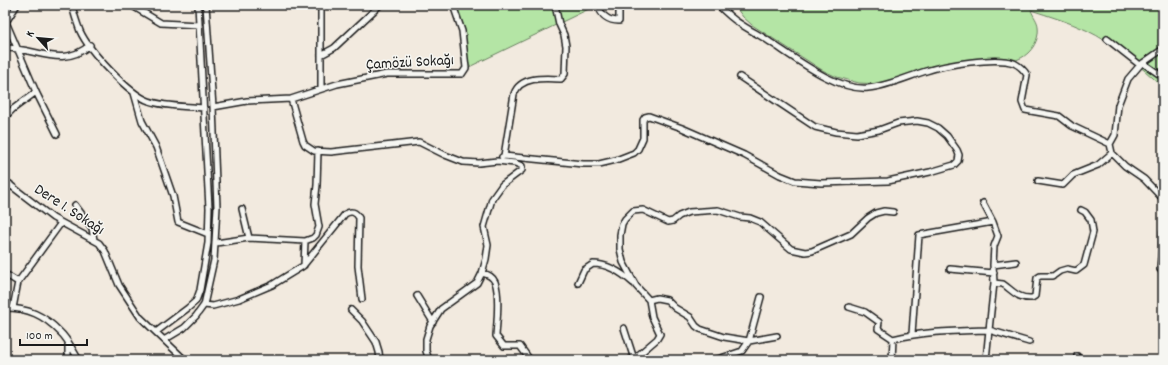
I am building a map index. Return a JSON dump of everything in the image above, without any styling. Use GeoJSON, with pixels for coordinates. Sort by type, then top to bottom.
{"type":"FeatureCollection","features":[{"type":"Feature","properties":{"kind":"street"},"geometry":{"type":"LineString","coordinates":[[17,5],[6,22],[36,92],[57,134]]}},
{"type":"Feature","properties":{"kind":"street"},"geometry":{"type":"LineString","coordinates":[[72,5],[81,32],[90,46],[99,58],[134,93],[149,101],[170,105],[204,108]]}},
{"type":"Feature","properties":{"kind":"street"},"geometry":{"type":"LineString","coordinates":[[131,5],[161,23],[199,25]]}},
{"type":"Feature","properties":{"kind":"street"},"geometry":{"type":"LineString","coordinates":[[156,332],[188,308],[196,300],[200,290],[208,243],[209,208],[198,5]]}},
{"type":"Feature","properties":{"kind":"street"},"geometry":{"type":"LineString","coordinates":[[164,340],[184,328],[204,305],[213,267],[216,243],[217,207],[213,107],[206,5]]}},
{"type":"Feature","properties":{"kind":"street"},"geometry":{"type":"LineString","coordinates":[[321,5],[321,89]]}},
{"type":"Feature","properties":{"kind":"street"},"geometry":{"type":"LineString","coordinates":[[321,55],[334,48],[380,5]]}},
{"type":"Feature","properties":{"kind":"street","name":"Çamözü Sokağı"},"geometry":{"type":"LineString","coordinates":[[213,107],[247,102],[291,99],[337,84],[387,74],[463,73],[466,68],[462,31],[453,5]]}},
{"type":"Feature","properties":{"kind":"street"},"geometry":{"type":"LineString","coordinates":[[504,156],[514,94],[518,86],[535,79],[564,78],[566,46],[555,5]]}},
{"type":"Feature","properties":{"kind":"street"},"geometry":{"type":"LineString","coordinates":[[598,5],[602,14],[608,19],[620,21],[619,5]]}},
{"type":"Feature","properties":{"kind":"street"},"geometry":{"type":"LineString","coordinates":[[718,5],[737,22],[799,61],[832,80],[849,86],[867,88],[885,85],[928,70],[960,64],[985,61],[1004,61],[1014,63],[1023,69],[1027,75],[1022,102],[1025,110],[1059,116],[1072,126],[1110,144]]}},
{"type":"Feature","properties":{"kind":"street"},"geometry":{"type":"LineString","coordinates":[[1107,39],[1141,64],[1163,77]]}},
{"type":"Feature","properties":{"kind":"street"},"geometry":{"type":"LineString","coordinates":[[5,48],[63,58],[78,54],[90,46]]}},
{"type":"Feature","properties":{"kind":"street"},"geometry":{"type":"LineString","coordinates":[[1163,49],[1141,64],[1128,79],[1118,106],[1115,135],[1110,144],[1112,153],[1125,166],[1144,179],[1163,198]]}},
{"type":"Feature","properties":{"kind":"street"},"geometry":{"type":"LineString","coordinates":[[497,161],[504,156],[583,164],[599,164],[616,160],[634,153],[638,149],[643,138],[643,120],[645,117],[649,116],[682,128],[744,155],[780,175],[795,181],[821,183],[888,181],[954,165],[958,161],[959,155],[957,150],[946,136],[938,128],[928,123],[917,121],[898,122],[879,130],[857,134],[836,132],[815,127],[740,77]]}},
{"type":"Feature","properties":{"kind":"street"},"geometry":{"type":"LineString","coordinates":[[5,117],[13,109],[36,92]]}},
{"type":"Feature","properties":{"kind":"street"},"geometry":{"type":"LineString","coordinates":[[134,93],[142,121],[156,147],[173,196],[178,222],[208,234]]}},
{"type":"Feature","properties":{"kind":"street"},"geometry":{"type":"LineString","coordinates":[[291,99],[303,141],[309,149],[331,152],[419,142],[445,156],[463,162],[479,163],[497,161],[515,163],[521,166],[522,168],[502,185],[492,199],[484,227],[488,245],[482,273],[477,282],[441,309],[430,326],[426,340],[426,351],[429,360]]}},
{"type":"Feature","properties":{"kind":"street"},"geometry":{"type":"LineString","coordinates":[[216,243],[250,238],[305,241],[313,238],[316,235],[318,227],[315,204],[318,151]]}},
{"type":"Feature","properties":{"kind":"street"},"geometry":{"type":"LineString","coordinates":[[1038,181],[1063,185],[1073,174],[1098,165],[1112,153]]}},
{"type":"Feature","properties":{"kind":"street"},"geometry":{"type":"LineString","coordinates":[[5,192],[7,182]]}},
{"type":"Feature","properties":{"kind":"street","name":"Dere 1. Sokağı"},"geometry":{"type":"LineString","coordinates":[[7,182],[40,209],[94,240],[105,251],[119,285],[140,317],[185,360]]}},
{"type":"Feature","properties":{"kind":"street"},"geometry":{"type":"LineString","coordinates":[[982,203],[993,222],[998,236],[994,246],[994,283],[986,360]]}},
{"type":"Feature","properties":{"kind":"street"},"geometry":{"type":"LineString","coordinates":[[75,205],[92,228],[94,240]]}},
{"type":"Feature","properties":{"kind":"street"},"geometry":{"type":"LineString","coordinates":[[242,209],[250,238]]}},
{"type":"Feature","properties":{"kind":"street"},"geometry":{"type":"LineString","coordinates":[[636,286],[623,262],[620,249],[622,224],[625,218],[633,212],[643,210],[668,222],[673,221],[679,216],[689,212],[718,210],[740,218],[750,218],[760,222],[791,249],[805,252],[812,251],[851,234],[868,218],[876,213],[893,212]]}},
{"type":"Feature","properties":{"kind":"street"},"geometry":{"type":"LineString","coordinates":[[994,283],[1003,284],[1021,298],[1032,298],[1035,296],[1037,278],[1040,276],[1053,276],[1064,270],[1074,271],[1080,268],[1087,260],[1093,232],[1091,220],[1088,215],[1081,210]]}},
{"type":"Feature","properties":{"kind":"street"},"geometry":{"type":"LineString","coordinates":[[204,305],[213,306],[239,299],[272,285],[303,266],[346,214],[350,212],[356,213],[359,218],[358,266],[362,299]]}},
{"type":"Feature","properties":{"kind":"street"},"geometry":{"type":"LineString","coordinates":[[912,334],[919,235],[993,222]]}},
{"type":"Feature","properties":{"kind":"street"},"geometry":{"type":"LineString","coordinates":[[13,308],[18,282],[62,223]]}},
{"type":"Feature","properties":{"kind":"street"},"geometry":{"type":"LineString","coordinates":[[1160,269],[1163,234]]}},
{"type":"Feature","properties":{"kind":"street"},"geometry":{"type":"LineString","coordinates":[[303,266],[305,241]]}},
{"type":"Feature","properties":{"kind":"street"},"geometry":{"type":"LineString","coordinates":[[993,265],[1016,262]]}},
{"type":"Feature","properties":{"kind":"street"},"geometry":{"type":"LineString","coordinates":[[578,284],[584,270],[590,265],[596,264],[615,270],[624,275],[636,286],[649,300],[652,316],[660,336],[634,360],[624,328]]}},
{"type":"Feature","properties":{"kind":"street"},"geometry":{"type":"LineString","coordinates":[[950,269],[994,273]]}},
{"type":"Feature","properties":{"kind":"street"},"geometry":{"type":"LineString","coordinates":[[482,273],[492,278],[495,282],[498,302],[496,336],[504,346],[520,346],[530,360]]}},
{"type":"Feature","properties":{"kind":"street"},"geometry":{"type":"LineString","coordinates":[[5,274],[18,282]]}},
{"type":"Feature","properties":{"kind":"street"},"geometry":{"type":"LineString","coordinates":[[417,296],[433,322]]}},
{"type":"Feature","properties":{"kind":"street"},"geometry":{"type":"LineString","coordinates":[[715,360],[742,351],[749,341],[760,297]]}},
{"type":"Feature","properties":{"kind":"street"},"geometry":{"type":"LineString","coordinates":[[649,300],[657,298],[667,300],[675,308],[690,316],[692,322],[700,329],[724,337],[749,341],[777,336]]}},
{"type":"Feature","properties":{"kind":"street"},"geometry":{"type":"LineString","coordinates":[[849,307],[865,312],[879,322],[878,329],[893,339],[912,334],[939,331],[989,330],[1029,342]]}},
{"type":"Feature","properties":{"kind":"street"},"geometry":{"type":"LineString","coordinates":[[5,308],[13,308],[37,313],[61,332],[79,360]]}},
{"type":"Feature","properties":{"kind":"street"},"geometry":{"type":"LineString","coordinates":[[351,310],[362,321],[376,342],[380,360]]}},
{"type":"Feature","properties":{"kind":"street"},"geometry":{"type":"LineString","coordinates":[[892,360],[893,339]]}},
{"type":"Feature","properties":{"kind":"street"},"geometry":{"type":"LineString","coordinates":[[68,343],[68,360]]}},
{"type":"Feature","properties":{"kind":"green space"},"geometry":{"type":"Polygon","coordinates":[[[452,5],[597,5],[467,68],[463,31],[452,5]]]}},
{"type":"Feature","properties":{"kind":"green space"},"geometry":{"type":"Polygon","coordinates":[[[734,5],[1163,5],[1163,87],[1127,56],[1097,36],[1073,24],[1031,10],[1038,27],[1037,39],[1035,45],[1022,58],[1010,61],[998,59],[914,73],[880,84],[859,83],[837,77],[822,70],[752,25],[743,17],[734,5]]]}}]}
